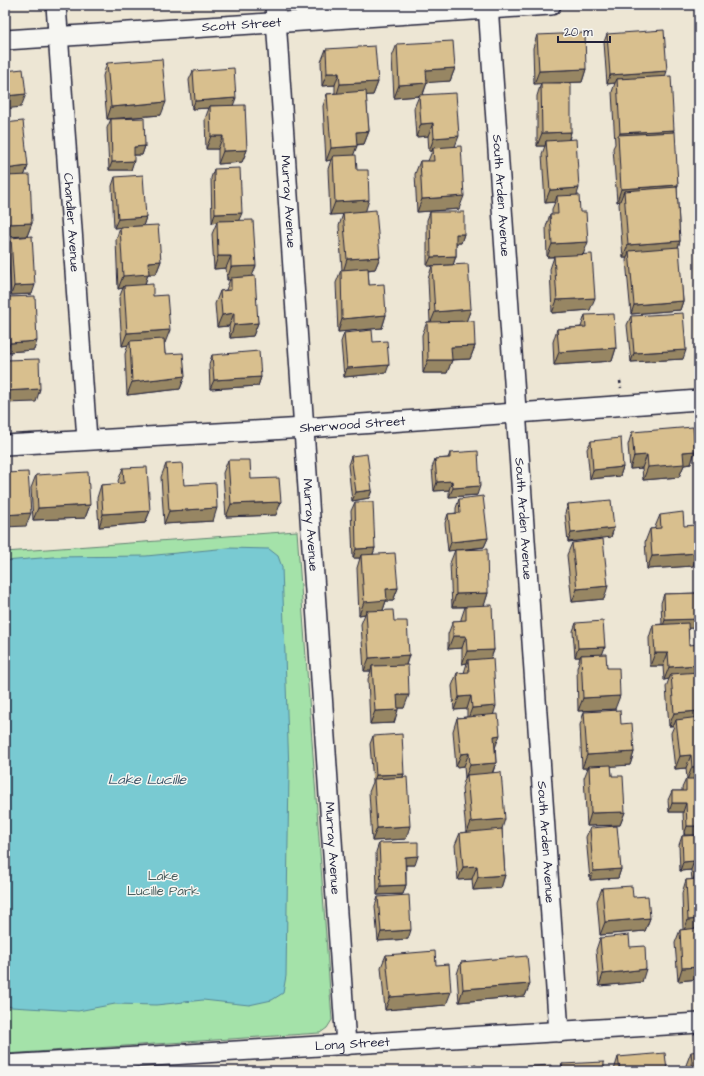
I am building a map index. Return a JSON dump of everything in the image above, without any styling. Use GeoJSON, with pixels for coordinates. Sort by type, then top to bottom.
{"type":"FeatureCollection","features":[{"type":"Feature","properties":{"kind":"street","name":"Chandler Avenue"},"geometry":{"type":"LineString","coordinates":[[56,5],[86,440]]}},
{"type":"Feature","properties":{"kind":"street","name":"Scott Street"},"geometry":{"type":"LineString","coordinates":[[5,40],[59,37],[275,14],[551,5]]}},
{"type":"Feature","properties":{"kind":"street","name":"South Arden Avenue"},"geometry":{"type":"LineString","coordinates":[[488,7],[559,1032]]}},
{"type":"Feature","properties":{"kind":"street","name":"Murray Avenue"},"geometry":{"type":"LineString","coordinates":[[275,14],[305,428],[346,1045]]}},
{"type":"Feature","properties":{"kind":"street","name":"Sherwood Street"},"geometry":{"type":"LineString","coordinates":[[5,445],[305,428],[699,400]]}},
{"type":"Feature","properties":{"kind":"street","name":"Long Street"},"geometry":{"type":"LineString","coordinates":[[5,1065],[179,1063],[346,1045],[699,1023]]}},
{"type":"Feature","properties":{"kind":"green space","name":"Lake Lucille"},"geometry":{"type":"Polygon","coordinates":[[[297,531],[332,1020],[327,1028],[320,1033],[5,1054],[5,552],[297,531]]]}},
{"type":"Feature","properties":{"kind":"water","name":"Lake Lucille"},"geometry":{"type":"Polygon","coordinates":[[[228,548],[269,549],[278,556],[282,567],[289,771],[286,976],[283,993],[272,1000],[249,1005],[203,1000],[156,1005],[115,1004],[78,1011],[11,1007],[5,1005],[5,561],[53,557],[146,556],[228,548]]]}},
{"type":"Feature","properties":{"kind":"building"},"geometry":{"type":"Polygon","coordinates":[[[664,30],[667,71],[610,75],[607,34],[664,30]]]}},
{"type":"Feature","properties":{"kind":"building"},"geometry":{"type":"Polygon","coordinates":[[[585,33],[586,69],[539,71],[537,35],[585,33]]]}},
{"type":"Feature","properties":{"kind":"building"},"geometry":{"type":"Polygon","coordinates":[[[453,41],[455,68],[426,70],[427,83],[399,85],[397,44],[453,41]]]}},
{"type":"Feature","properties":{"kind":"building"},"geometry":{"type":"Polygon","coordinates":[[[375,46],[378,82],[340,84],[339,73],[327,73],[326,49],[375,46]]]}},
{"type":"Feature","properties":{"kind":"building"},"geometry":{"type":"Polygon","coordinates":[[[162,59],[166,102],[111,107],[107,63],[162,59]]]}},
{"type":"Feature","properties":{"kind":"building"},"geometry":{"type":"Polygon","coordinates":[[[234,68],[236,98],[195,101],[193,71],[234,68]]]}},
{"type":"Feature","properties":{"kind":"building"},"geometry":{"type":"Polygon","coordinates":[[[23,69],[26,94],[5,96],[5,71],[23,69]]]}},
{"type":"Feature","properties":{"kind":"building"},"geometry":{"type":"Polygon","coordinates":[[[671,76],[674,130],[620,133],[617,79],[671,76]]]}},
{"type":"Feature","properties":{"kind":"building"},"geometry":{"type":"Polygon","coordinates":[[[541,83],[571,83],[571,132],[542,133],[541,83]]]}},
{"type":"Feature","properties":{"kind":"building"},"geometry":{"type":"Polygon","coordinates":[[[366,91],[369,131],[356,132],[357,146],[331,148],[327,94],[366,91]]]}},
{"type":"Feature","properties":{"kind":"building"},"geometry":{"type":"Polygon","coordinates":[[[456,93],[459,136],[434,138],[433,123],[421,124],[419,95],[456,93]]]}},
{"type":"Feature","properties":{"kind":"building"},"geometry":{"type":"Polygon","coordinates":[[[245,105],[247,150],[223,151],[223,136],[211,136],[210,106],[245,105]]]}},
{"type":"Feature","properties":{"kind":"building"},"geometry":{"type":"Polygon","coordinates":[[[144,118],[145,146],[134,147],[134,161],[112,162],[111,119],[144,118]]]}},
{"type":"Feature","properties":{"kind":"building"},"geometry":{"type":"Polygon","coordinates":[[[23,121],[28,166],[5,169],[5,123],[23,121]]]}},
{"type":"Feature","properties":{"kind":"building"},"geometry":{"type":"Polygon","coordinates":[[[675,132],[678,185],[621,189],[618,135],[675,132]]]}},
{"type":"Feature","properties":{"kind":"building"},"geometry":{"type":"Polygon","coordinates":[[[576,139],[579,188],[550,190],[546,141],[576,139]]]}},
{"type":"Feature","properties":{"kind":"building"},"geometry":{"type":"Polygon","coordinates":[[[461,146],[464,196],[422,199],[420,161],[434,161],[433,148],[461,146]]]}},
{"type":"Feature","properties":{"kind":"building"},"geometry":{"type":"Polygon","coordinates":[[[356,155],[357,170],[368,170],[369,200],[335,202],[333,156],[356,155]]]}},
{"type":"Feature","properties":{"kind":"building"},"geometry":{"type":"Polygon","coordinates":[[[240,168],[242,213],[215,214],[214,169],[240,168]]]}},
{"type":"Feature","properties":{"kind":"building"},"geometry":{"type":"Polygon","coordinates":[[[30,175],[32,223],[6,224],[5,176],[30,175]]]}},
{"type":"Feature","properties":{"kind":"building"},"geometry":{"type":"Polygon","coordinates":[[[143,175],[146,217],[118,219],[115,177],[143,175]]]}},
{"type":"Feature","properties":{"kind":"building"},"geometry":{"type":"Polygon","coordinates":[[[677,187],[680,241],[628,245],[624,191],[677,187]]]}},
{"type":"Feature","properties":{"kind":"building"},"geometry":{"type":"Polygon","coordinates":[[[579,195],[580,212],[586,212],[588,242],[552,244],[550,214],[558,214],[557,196],[579,195]]]}},
{"type":"Feature","properties":{"kind":"building"},"geometry":{"type":"Polygon","coordinates":[[[376,210],[380,257],[347,259],[343,213],[376,210]]]}},
{"type":"Feature","properties":{"kind":"building"},"geometry":{"type":"Polygon","coordinates":[[[430,212],[464,212],[464,234],[456,234],[456,256],[431,257],[430,212]]]}},
{"type":"Feature","properties":{"kind":"building"},"geometry":{"type":"Polygon","coordinates":[[[253,220],[256,266],[231,267],[231,256],[218,256],[217,221],[253,220]]]}},
{"type":"Feature","properties":{"kind":"building"},"geometry":{"type":"Polygon","coordinates":[[[158,225],[161,261],[148,262],[149,274],[123,276],[120,227],[158,225]]]}},
{"type":"Feature","properties":{"kind":"building"},"geometry":{"type":"Polygon","coordinates":[[[32,236],[35,285],[14,286],[11,238],[32,236]]]}},
{"type":"Feature","properties":{"kind":"building"},"geometry":{"type":"Polygon","coordinates":[[[679,247],[683,301],[634,305],[629,251],[679,247]]]}},
{"type":"Feature","properties":{"kind":"building"},"geometry":{"type":"Polygon","coordinates":[[[592,254],[595,298],[557,300],[554,256],[592,254]]]}},
{"type":"Feature","properties":{"kind":"building"},"geometry":{"type":"Polygon","coordinates":[[[468,264],[471,309],[435,312],[432,266],[468,264]]]}},
{"type":"Feature","properties":{"kind":"building"},"geometry":{"type":"Polygon","coordinates":[[[368,268],[369,285],[384,284],[386,315],[342,319],[341,270],[368,268]]]}},
{"type":"Feature","properties":{"kind":"building"},"geometry":{"type":"Polygon","coordinates":[[[255,276],[258,323],[234,325],[234,313],[222,315],[220,291],[231,290],[231,278],[255,276]]]}},
{"type":"Feature","properties":{"kind":"building"},"geometry":{"type":"Polygon","coordinates":[[[153,284],[153,296],[167,295],[170,330],[127,333],[124,286],[153,284]]]}},
{"type":"Feature","properties":{"kind":"building"},"geometry":{"type":"Polygon","coordinates":[[[35,296],[37,341],[10,343],[7,297],[35,296]]]}},
{"type":"Feature","properties":{"kind":"building"},"geometry":{"type":"Polygon","coordinates":[[[683,313],[686,350],[634,353],[631,316],[683,313]]]}},
{"type":"Feature","properties":{"kind":"building"},"geometry":{"type":"Polygon","coordinates":[[[614,314],[616,348],[559,352],[557,329],[586,327],[585,315],[614,314]]]}},
{"type":"Feature","properties":{"kind":"building"},"geometry":{"type":"Polygon","coordinates":[[[474,321],[475,346],[451,347],[452,360],[428,360],[427,322],[474,321]]]}},
{"type":"Feature","properties":{"kind":"building"},"geometry":{"type":"Polygon","coordinates":[[[372,330],[373,342],[387,341],[389,365],[347,368],[344,333],[372,330]]]}},
{"type":"Feature","properties":{"kind":"building"},"geometry":{"type":"Polygon","coordinates":[[[164,339],[165,354],[183,353],[185,376],[132,382],[130,341],[164,339]]]}},
{"type":"Feature","properties":{"kind":"building"},"geometry":{"type":"Polygon","coordinates":[[[259,351],[261,377],[214,380],[212,355],[259,351]]]}},
{"type":"Feature","properties":{"kind":"building"},"geometry":{"type":"Polygon","coordinates":[[[39,359],[40,389],[5,391],[5,360],[39,359]]]}},
{"type":"Feature","properties":{"kind":"building"},"geometry":{"type":"Polygon","coordinates":[[[693,427],[695,451],[683,452],[684,464],[648,467],[647,455],[634,456],[632,432],[693,427]]]}},
{"type":"Feature","properties":{"kind":"building"},"geometry":{"type":"Polygon","coordinates":[[[621,438],[623,467],[593,470],[591,441],[621,438]]]}},
{"type":"Feature","properties":{"kind":"building"},"geometry":{"type":"Polygon","coordinates":[[[478,451],[480,486],[453,488],[452,481],[437,482],[435,459],[450,458],[450,453],[478,451]]]}},
{"type":"Feature","properties":{"kind":"building"},"geometry":{"type":"Polygon","coordinates":[[[367,454],[372,490],[356,492],[351,456],[367,454]]]}},
{"type":"Feature","properties":{"kind":"building"},"geometry":{"type":"Polygon","coordinates":[[[228,460],[250,460],[251,479],[279,478],[281,502],[231,504],[228,460]]]}},
{"type":"Feature","properties":{"kind":"building"},"geometry":{"type":"Polygon","coordinates":[[[182,463],[184,485],[216,483],[217,508],[169,511],[166,464],[182,463]]]}},
{"type":"Feature","properties":{"kind":"building"},"geometry":{"type":"Polygon","coordinates":[[[147,467],[150,511],[103,514],[101,485],[124,483],[123,468],[147,467]]]}},
{"type":"Feature","properties":{"kind":"building"},"geometry":{"type":"Polygon","coordinates":[[[28,472],[31,513],[5,515],[5,473],[28,472]]]}},
{"type":"Feature","properties":{"kind":"building"},"geometry":{"type":"Polygon","coordinates":[[[88,472],[90,505],[38,508],[36,475],[88,472]]]}},
{"type":"Feature","properties":{"kind":"building"},"geometry":{"type":"Polygon","coordinates":[[[483,496],[488,538],[451,542],[448,514],[460,513],[459,499],[483,496]]]}},
{"type":"Feature","properties":{"kind":"building"},"geometry":{"type":"Polygon","coordinates":[[[611,500],[614,528],[571,533],[568,504],[611,500]]]}},
{"type":"Feature","properties":{"kind":"building"},"geometry":{"type":"Polygon","coordinates":[[[355,502],[373,502],[375,548],[356,549],[355,502]]]}},
{"type":"Feature","properties":{"kind":"building"},"geometry":{"type":"Polygon","coordinates":[[[683,512],[684,526],[696,525],[698,553],[652,556],[650,529],[661,528],[660,515],[683,512]]]}},
{"type":"Feature","properties":{"kind":"building"},"geometry":{"type":"Polygon","coordinates":[[[603,539],[608,586],[577,589],[572,543],[603,539]]]}},
{"type":"Feature","properties":{"kind":"building"},"geometry":{"type":"Polygon","coordinates":[[[487,549],[488,593],[456,594],[455,550],[487,549]]]}},
{"type":"Feature","properties":{"kind":"building"},"geometry":{"type":"Polygon","coordinates":[[[395,553],[398,588],[386,589],[387,600],[364,602],[361,555],[395,553]]]}},
{"type":"Feature","properties":{"kind":"building"},"geometry":{"type":"Polygon","coordinates":[[[699,593],[699,619],[665,620],[664,594],[699,593]]]}},
{"type":"Feature","properties":{"kind":"building"},"geometry":{"type":"Polygon","coordinates":[[[492,605],[494,650],[467,651],[466,636],[453,636],[453,621],[466,620],[466,606],[492,605]]]}},
{"type":"Feature","properties":{"kind":"building"},"geometry":{"type":"Polygon","coordinates":[[[393,610],[394,621],[407,621],[409,655],[369,658],[366,611],[393,610]]]}},
{"type":"Feature","properties":{"kind":"building"},"geometry":{"type":"Polygon","coordinates":[[[603,621],[605,647],[578,648],[576,623],[603,621]]]}},
{"type":"Feature","properties":{"kind":"building"},"geometry":{"type":"Polygon","coordinates":[[[688,623],[689,645],[699,644],[699,665],[669,667],[668,653],[655,653],[653,625],[688,623]]]}},
{"type":"Feature","properties":{"kind":"building"},"geometry":{"type":"Polygon","coordinates":[[[606,654],[607,668],[619,668],[620,696],[583,698],[581,655],[606,654]]]}},
{"type":"Feature","properties":{"kind":"building"},"geometry":{"type":"Polygon","coordinates":[[[493,658],[496,706],[472,708],[471,696],[459,697],[457,673],[469,672],[468,660],[493,658]]]}},
{"type":"Feature","properties":{"kind":"building"},"geometry":{"type":"Polygon","coordinates":[[[408,665],[409,695],[397,695],[398,710],[375,711],[372,666],[408,665]]]}},
{"type":"Feature","properties":{"kind":"building"},"geometry":{"type":"Polygon","coordinates":[[[699,672],[699,711],[674,713],[671,674],[699,672]]]}},
{"type":"Feature","properties":{"kind":"building"},"geometry":{"type":"Polygon","coordinates":[[[620,710],[621,724],[632,723],[634,752],[587,755],[584,712],[620,710]]]}},
{"type":"Feature","properties":{"kind":"building"},"geometry":{"type":"Polygon","coordinates":[[[498,714],[500,735],[494,736],[496,763],[470,765],[469,753],[461,754],[457,718],[498,714]]]}},
{"type":"Feature","properties":{"kind":"building"},"geometry":{"type":"Polygon","coordinates":[[[699,717],[699,766],[692,767],[691,755],[680,756],[676,720],[699,717]]]}},
{"type":"Feature","properties":{"kind":"building"},"geometry":{"type":"Polygon","coordinates":[[[402,734],[404,774],[376,775],[373,736],[402,734]]]}},
{"type":"Feature","properties":{"kind":"building"},"geometry":{"type":"Polygon","coordinates":[[[611,765],[612,776],[623,776],[625,812],[591,813],[589,766],[611,765]]]}},
{"type":"Feature","properties":{"kind":"building"},"geometry":{"type":"Polygon","coordinates":[[[501,772],[505,819],[471,822],[467,775],[501,772]]]}},
{"type":"Feature","properties":{"kind":"building"},"geometry":{"type":"Polygon","coordinates":[[[407,777],[410,826],[377,828],[374,779],[407,777]]]}},
{"type":"Feature","properties":{"kind":"building"},"geometry":{"type":"Polygon","coordinates":[[[686,779],[699,779],[699,826],[687,826],[686,803],[672,803],[672,791],[686,791],[686,779]]]}},
{"type":"Feature","properties":{"kind":"building"},"geometry":{"type":"Polygon","coordinates":[[[617,826],[621,869],[593,871],[590,828],[617,826]]]}},
{"type":"Feature","properties":{"kind":"building"},"geometry":{"type":"Polygon","coordinates":[[[502,829],[505,875],[478,877],[477,866],[463,867],[460,833],[502,829]]]}},
{"type":"Feature","properties":{"kind":"building"},"geometry":{"type":"Polygon","coordinates":[[[699,835],[699,874],[695,874],[694,861],[683,862],[682,836],[699,835]]]}},
{"type":"Feature","properties":{"kind":"building"},"geometry":{"type":"Polygon","coordinates":[[[418,842],[418,856],[405,857],[406,885],[381,886],[379,843],[418,842]]]}},
{"type":"Feature","properties":{"kind":"building"},"geometry":{"type":"Polygon","coordinates":[[[699,879],[699,919],[688,920],[686,880],[699,879]]]}},
{"type":"Feature","properties":{"kind":"building"},"geometry":{"type":"Polygon","coordinates":[[[632,886],[633,897],[648,896],[650,918],[605,922],[602,888],[632,886]]]}},
{"type":"Feature","properties":{"kind":"building"},"geometry":{"type":"Polygon","coordinates":[[[409,895],[411,930],[381,932],[378,897],[409,895]]]}},
{"type":"Feature","properties":{"kind":"building"},"geometry":{"type":"Polygon","coordinates":[[[699,928],[699,967],[682,968],[680,930],[699,928]]]}},
{"type":"Feature","properties":{"kind":"building"},"geometry":{"type":"Polygon","coordinates":[[[629,935],[630,947],[645,946],[646,969],[603,974],[600,938],[629,935]]]}},
{"type":"Feature","properties":{"kind":"building"},"geometry":{"type":"Polygon","coordinates":[[[435,951],[436,965],[449,964],[451,992],[390,997],[386,955],[435,951]]]}},
{"type":"Feature","properties":{"kind":"building"},"geometry":{"type":"Polygon","coordinates":[[[527,956],[530,984],[463,989],[461,962],[527,956]]]}},
{"type":"Feature","properties":{"kind":"building"},"geometry":{"type":"Polygon","coordinates":[[[699,1051],[699,1071],[693,1071],[691,1052],[699,1051]]]}},
{"type":"Feature","properties":{"kind":"building"},"geometry":{"type":"Polygon","coordinates":[[[665,1053],[667,1071],[620,1071],[618,1057],[665,1053]]]}},
{"type":"Feature","properties":{"kind":"building"},"geometry":{"type":"Polygon","coordinates":[[[604,1062],[604,1071],[563,1071],[562,1064],[604,1062]]]}},
{"type":"Feature","properties":{"kind":"building"},"geometry":{"type":"Polygon","coordinates":[[[476,1065],[477,1071],[448,1071],[448,1068],[476,1065]]]}},
{"type":"Feature","properties":{"kind":"building"},"geometry":{"type":"Polygon","coordinates":[[[551,1065],[551,1071],[502,1071],[502,1068],[551,1065]]]}},
{"type":"Feature","properties":{"kind":"park label","name":"Lake Lucille Park"},"geometry":{"type":"Point","coordinates":[163,884]}}]}
